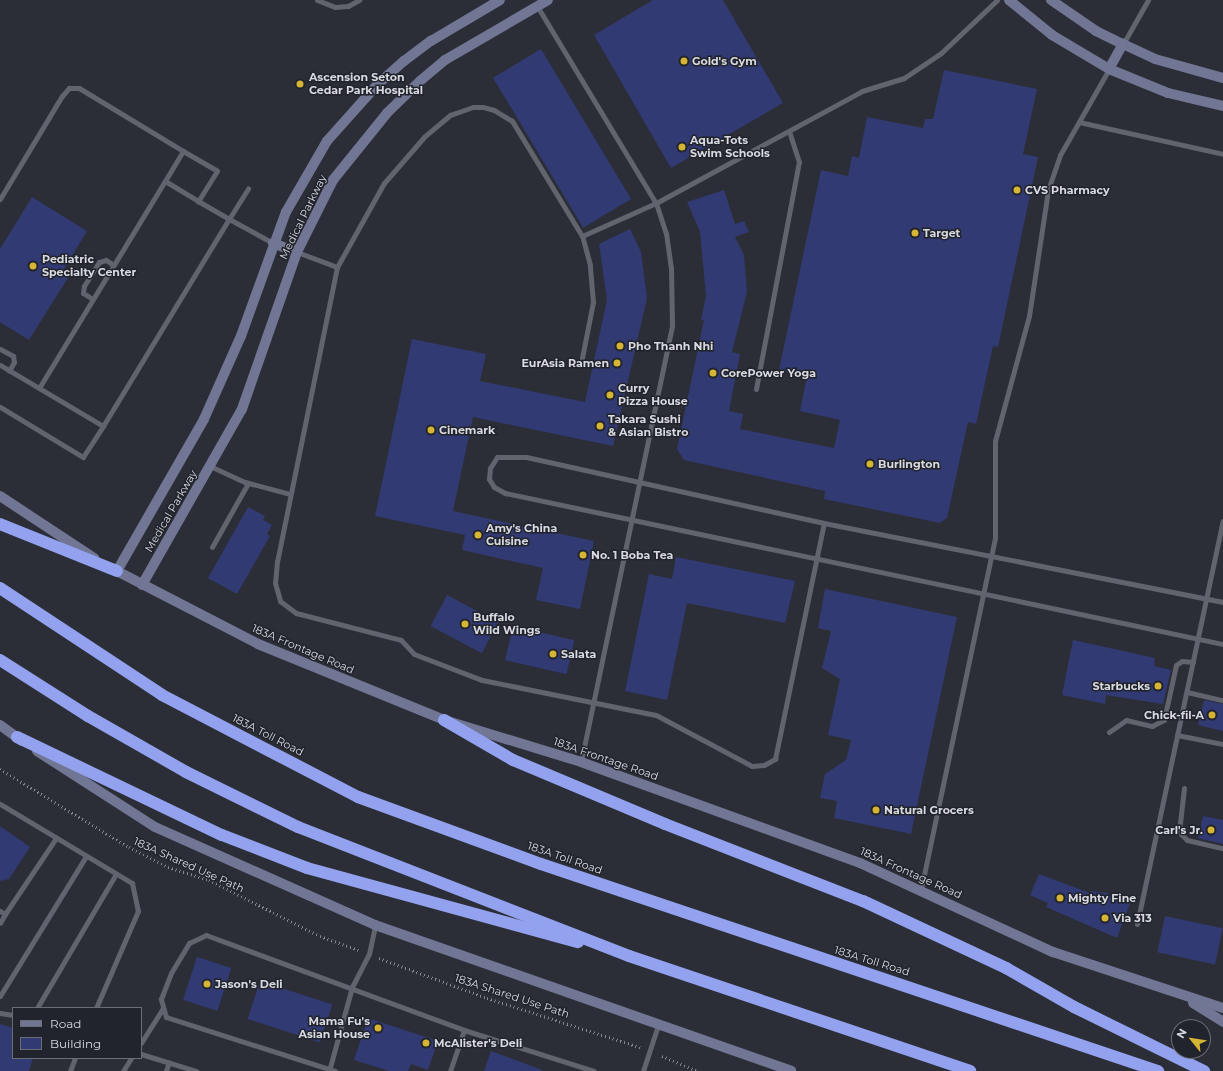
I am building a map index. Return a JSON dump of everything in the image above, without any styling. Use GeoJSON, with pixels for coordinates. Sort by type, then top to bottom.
{"type":"FeatureCollection","features":[{"type":"Feature","properties":{"kind":"highway"},"geometry":{"type":"LineString","coordinates":[[0,524],[117,571]]}},
{"type":"Feature","properties":{"kind":"highway","name":"183A Toll Road"},"geometry":{"type":"LineString","coordinates":[[0,588],[162,695],[358,797],[541,864],[1158,1071]]}},
{"type":"Feature","properties":{"kind":"highway"},"geometry":{"type":"LineString","coordinates":[[0,660],[88,716],[186,772],[298,827],[628,956],[970,1071]]}},
{"type":"Feature","properties":{"kind":"highway"},"geometry":{"type":"LineString","coordinates":[[444,720],[513,760],[665,824],[863,901],[1006,968],[1204,1071]]}},
{"type":"Feature","properties":{"kind":"highway"},"geometry":{"type":"LineString","coordinates":[[17,737],[208,828],[307,868],[628,956]]}},
{"type":"Feature","properties":{"kind":"main road","name":"Medical Parkway"},"geometry":{"type":"LineString","coordinates":[[117,571],[220,388],[273,243],[304,178],[353,110],[404,61],[431,41],[500,0]]}},
{"type":"Feature","properties":{"kind":"main road","name":"Medical Parkway"},"geometry":{"type":"LineString","coordinates":[[142,585],[242,409],[297,252],[333,180],[387,113],[445,60],[534,2],[548,0]]}},
{"type":"Feature","properties":{"kind":"main road"},"geometry":{"type":"LineString","coordinates":[[1009,0],[1052,35],[1109,69],[1168,93],[1223,106]]}},
{"type":"Feature","properties":{"kind":"main road"},"geometry":{"type":"LineString","coordinates":[[1051,0],[1091,28],[1122,44],[1162,61],[1223,78]]}},
{"type":"Feature","properties":{"kind":"main road"},"geometry":{"type":"LineString","coordinates":[[1109,69],[1122,44]]}},
{"type":"Feature","properties":{"kind":"main road"},"geometry":{"type":"LineString","coordinates":[[273,243],[297,252]]}},
{"type":"Feature","properties":{"kind":"main road","name":"183A Frontage Road"},"geometry":{"type":"LineString","coordinates":[[0,496],[117,571],[258,644],[444,720],[581,762],[860,863],[921,889],[1053,952],[1182,996],[1223,1008]]}},
{"type":"Feature","properties":{"kind":"main road"},"geometry":{"type":"LineString","coordinates":[[0,725],[155,827],[375,925],[791,1071]]}},
{"type":"Feature","properties":{"kind":"main road"},"geometry":{"type":"LineString","coordinates":[[1182,996],[1223,1022]]}},
{"type":"Feature","properties":{"kind":"lane"},"geometry":{"type":"LineString","coordinates":[[317,0],[335,7],[348,6],[359,0]]}},
{"type":"Feature","properties":{"kind":"lane"},"geometry":{"type":"LineString","coordinates":[[582,236],[656,203],[789,132],[862,90],[904,78],[941,53],[996,0]]}},
{"type":"Feature","properties":{"kind":"lane"},"geometry":{"type":"LineString","coordinates":[[1122,44],[1148,0]]}},
{"type":"Feature","properties":{"kind":"lane"},"geometry":{"type":"LineString","coordinates":[[534,2],[656,203],[666,233],[671,268],[672,326],[638,482],[581,762]]}},
{"type":"Feature","properties":{"kind":"lane"},"geometry":{"type":"LineString","coordinates":[[921,889],[982,593],[992,555],[998,516],[994,461],[999,423],[1025,334],[1048,190],[1060,155],[1109,69]]}},
{"type":"Feature","properties":{"kind":"lane"},"geometry":{"type":"LineString","coordinates":[[0,199],[69,88],[79,88],[217,171],[198,201]]}},
{"type":"Feature","properties":{"kind":"lane"},"geometry":{"type":"LineString","coordinates":[[582,358],[593,302],[590,265],[582,236],[512,122],[494,110],[472,107],[450,115],[408,154],[373,201],[337,267],[290,494],[274,583],[280,601],[296,613],[396,638],[419,657],[482,680],[656,715],[752,766],[764,766],[774,759],[824,523]]}},
{"type":"Feature","properties":{"kind":"lane"},"geometry":{"type":"LineString","coordinates":[[1079,122],[1223,154]]}},
{"type":"Feature","properties":{"kind":"lane"},"geometry":{"type":"LineString","coordinates":[[756,389],[799,162],[789,132]]}},
{"type":"Feature","properties":{"kind":"lane"},"geometry":{"type":"LineString","coordinates":[[39,388],[91,298],[183,151]]}},
{"type":"Feature","properties":{"kind":"lane"},"geometry":{"type":"LineString","coordinates":[[165,181],[273,243]]}},
{"type":"Feature","properties":{"kind":"lane"},"geometry":{"type":"LineString","coordinates":[[0,407],[83,457],[248,188]]}},
{"type":"Feature","properties":{"kind":"lane"},"geometry":{"type":"LineString","coordinates":[[297,252],[337,267]]}},
{"type":"Feature","properties":{"kind":"lane"},"geometry":{"type":"LineString","coordinates":[[91,298],[83,294],[84,286],[99,262],[106,260],[112,264]]}},
{"type":"Feature","properties":{"kind":"lane"},"geometry":{"type":"LineString","coordinates":[[0,349],[13,356],[14,362],[9,371]]}},
{"type":"Feature","properties":{"kind":"lane"},"geometry":{"type":"LineString","coordinates":[[0,365],[103,426]]}},
{"type":"Feature","properties":{"kind":"lane"},"geometry":{"type":"LineString","coordinates":[[1223,602],[1207,600],[992,555],[824,523],[510,455],[497,457],[490,468],[489,479],[494,488],[505,492],[630,521],[816,558],[1223,644]]}},
{"type":"Feature","properties":{"kind":"lane"},"geometry":{"type":"LineString","coordinates":[[210,466],[248,483],[290,494]]}},
{"type":"Feature","properties":{"kind":"lane"},"geometry":{"type":"LineString","coordinates":[[212,547],[248,483]]}},
{"type":"Feature","properties":{"kind":"lane"},"geometry":{"type":"LineString","coordinates":[[1137,924],[1223,521]]}},
{"type":"Feature","properties":{"kind":"lane"},"geometry":{"type":"LineString","coordinates":[[1109,732],[1126,720],[1152,726],[1164,720],[1176,665],[1182,661],[1193,662]]}},
{"type":"Feature","properties":{"kind":"lane"},"geometry":{"type":"LineString","coordinates":[[1187,692],[1223,700]]}},
{"type":"Feature","properties":{"kind":"lane"},"geometry":{"type":"LineString","coordinates":[[1178,735],[1223,744]]}},
{"type":"Feature","properties":{"kind":"lane"},"geometry":{"type":"LineString","coordinates":[[1184,788],[1179,832],[1187,840],[1223,848]]}},
{"type":"Feature","properties":{"kind":"lane"},"geometry":{"type":"LineString","coordinates":[[0,804],[132,883],[138,911],[96,1007]]}},
{"type":"Feature","properties":{"kind":"lane"},"geometry":{"type":"LineString","coordinates":[[0,923],[2,912],[56,838]]}},
{"type":"Feature","properties":{"kind":"lane"},"geometry":{"type":"LineString","coordinates":[[0,996],[86,856]]}},
{"type":"Feature","properties":{"kind":"lane"},"geometry":{"type":"LineString","coordinates":[[38,1007],[116,874]]}},
{"type":"Feature","properties":{"kind":"lane"},"geometry":{"type":"LineString","coordinates":[[329,1070],[352,987],[369,954],[375,925]]}},
{"type":"Feature","properties":{"kind":"lane"},"geometry":{"type":"LineString","coordinates":[[335,1071],[166,1017],[161,999],[171,973],[188,943],[206,935],[352,987],[464,1030],[594,1071]]}},
{"type":"Feature","properties":{"kind":"lane"},"geometry":{"type":"LineString","coordinates":[[142,1041],[163,1008]]}},
{"type":"Feature","properties":{"kind":"lane"},"geometry":{"type":"LineString","coordinates":[[0,1013],[12,1015]]}},
{"type":"Feature","properties":{"kind":"lane"},"geometry":{"type":"LineString","coordinates":[[643,1071],[658,1025]]}},
{"type":"Feature","properties":{"kind":"lane"},"geometry":{"type":"LineString","coordinates":[[450,1071],[464,1030]]}},
{"type":"Feature","properties":{"kind":"lane"},"geometry":{"type":"LineString","coordinates":[[142,1054],[196,1071]]}},
{"type":"Feature","properties":{"kind":"lane"},"geometry":{"type":"LineString","coordinates":[[70,1071],[75,1059]]}},
{"type":"Feature","properties":{"kind":"lane"},"geometry":{"type":"LineString","coordinates":[[123,1071],[130,1059]]}},
{"type":"Feature","properties":{"kind":"lane"},"geometry":{"type":"LineString","coordinates":[[166,1071],[169,1062]]}},
{"type":"Feature","properties":{"kind":"path","name":"183A Shared Use Path"},"geometry":{"type":"LineString","coordinates":[[0,769],[129,847],[168,866],[209,880],[320,936],[358,950]]}},
{"type":"Feature","properties":{"kind":"path","name":"183A Shared Use Path"},"geometry":{"type":"LineString","coordinates":[[379,958],[488,998],[640,1047]]}},
{"type":"Feature","properties":{"kind":"path"},"geometry":{"type":"LineString","coordinates":[[662,1056],[697,1071]]}},
{"type":"Feature","properties":{"kind":"building","name":"Gold's Gym"},"geometry":{"type":"Polygon","coordinates":[[[653,0],[723,0],[783,103],[671,168],[594,35],[653,0]]]}},
{"type":"Feature","properties":{"kind":"building"},"geometry":{"type":"Polygon","coordinates":[[[541,49],[631,199],[583,228],[493,78],[541,49]]]}},
{"type":"Feature","properties":{"kind":"building","name":"Target"},"geometry":{"type":"Polygon","coordinates":[[[944,70],[1037,89],[1023,154],[1038,157],[998,347],[993,346],[976,424],[968,422],[947,518],[940,523],[824,499],[825,491],[684,460],[677,449],[704,320],[701,320],[706,296],[700,232],[687,202],[724,190],[735,224],[744,221],[749,232],[735,237],[744,255],[747,292],[732,352],[740,354],[729,411],[743,414],[740,429],[834,448],[840,420],[800,411],[807,376],[779,370],[821,170],[848,176],[852,156],[859,158],[867,117],[923,128],[925,119],[933,119],[944,70]]]}},
{"type":"Feature","properties":{"kind":"building","name":"Pediatric Specialty Center"},"geometry":{"type":"Polygon","coordinates":[[[32,197],[87,231],[64,269],[71,273],[29,340],[0,322],[0,249],[32,197]]]}},
{"type":"Feature","properties":{"kind":"building"},"geometry":{"type":"Polygon","coordinates":[[[630,229],[641,252],[647,298],[613,446],[473,417],[453,511],[594,541],[580,609],[536,600],[543,568],[462,550],[465,535],[375,516],[412,339],[486,354],[480,381],[585,402],[607,300],[599,244],[630,229]]]}},
{"type":"Feature","properties":{"kind":"building"},"geometry":{"type":"Polygon","coordinates":[[[248,507],[265,516],[263,520],[272,525],[267,534],[270,536],[237,594],[208,578],[248,507]]]}},
{"type":"Feature","properties":{"kind":"building"},"geometry":{"type":"Polygon","coordinates":[[[676,557],[795,581],[785,623],[687,603],[667,700],[625,691],[649,574],[672,579],[676,557]]]}},
{"type":"Feature","properties":{"kind":"building"},"geometry":{"type":"Polygon","coordinates":[[[825,589],[957,617],[911,834],[834,818],[837,801],[820,798],[825,774],[846,760],[851,740],[828,735],[840,679],[822,668],[831,631],[818,628],[825,589]]]}},
{"type":"Feature","properties":{"kind":"building","name":"Buffalo Wild Wings"},"geometry":{"type":"Polygon","coordinates":[[[447,595],[498,622],[482,653],[431,626],[447,595]]]}},
{"type":"Feature","properties":{"kind":"building"},"geometry":{"type":"Polygon","coordinates":[[[513,626],[574,640],[567,674],[505,660],[513,626]]]}},
{"type":"Feature","properties":{"kind":"building"},"geometry":{"type":"Polygon","coordinates":[[[1073,640],[1155,658],[1154,666],[1171,670],[1163,704],[1106,695],[1105,704],[1062,695],[1073,640]]]}},
{"type":"Feature","properties":{"kind":"building","name":"Chick-fil-A"},"geometry":{"type":"Polygon","coordinates":[[[1204,700],[1223,704],[1223,731],[1198,725],[1204,700]]]}},
{"type":"Feature","properties":{"kind":"building","name":"Carl's Jr."},"geometry":{"type":"Polygon","coordinates":[[[1203,816],[1223,820],[1223,844],[1198,838],[1203,816]]]}},
{"type":"Feature","properties":{"kind":"building"},"geometry":{"type":"Polygon","coordinates":[[[0,826],[30,847],[9,879],[0,881],[0,826]]]}},
{"type":"Feature","properties":{"kind":"building"},"geometry":{"type":"Polygon","coordinates":[[[1039,874],[1090,893],[1092,891],[1107,893],[1130,903],[1117,938],[1046,907],[1048,903],[1030,895],[1039,874]]]}},
{"type":"Feature","properties":{"kind":"building"},"geometry":{"type":"Polygon","coordinates":[[[1165,916],[1223,928],[1215,964],[1157,952],[1165,916]]]}},
{"type":"Feature","properties":{"kind":"building","name":"Jason's Deli"},"geometry":{"type":"Polygon","coordinates":[[[197,957],[231,968],[217,1011],[183,1000],[197,957]]]}},
{"type":"Feature","properties":{"kind":"building"},"geometry":{"type":"Polygon","coordinates":[[[260,981],[332,1004],[320,1043],[248,1019],[260,981]]]}},
{"type":"Feature","properties":{"kind":"building"},"geometry":{"type":"Polygon","coordinates":[[[368,1018],[438,1041],[428,1070],[411,1064],[408,1071],[389,1071],[354,1060],[368,1018]]]}},
{"type":"Feature","properties":{"kind":"building"},"geometry":{"type":"Polygon","coordinates":[[[0,1024],[12,1028],[12,1059],[33,1059],[29,1071],[0,1071],[0,1024]]]}},
{"type":"Feature","properties":{"kind":"building"},"geometry":{"type":"Polygon","coordinates":[[[491,1051],[542,1070],[542,1071],[484,1071],[491,1051]]]}},
{"type":"Feature","properties":{"kind":"place","name":"Gold's Gym"},"geometry":{"type":"Point","coordinates":[684,61]}},
{"type":"Feature","properties":{"kind":"place","name":"Ascension Seton Cedar Park Hospital"},"geometry":{"type":"Point","coordinates":[300,84]}},
{"type":"Feature","properties":{"kind":"place","name":"Aqua-Tots Swim Schools"},"geometry":{"type":"Point","coordinates":[682,147]}},
{"type":"Feature","properties":{"kind":"place","name":"CVS Pharmacy"},"geometry":{"type":"Point","coordinates":[1017,190]}},
{"type":"Feature","properties":{"kind":"place","name":"Target"},"geometry":{"type":"Point","coordinates":[915,233]}},
{"type":"Feature","properties":{"kind":"place","name":"Pediatric Specialty Center"},"geometry":{"type":"Point","coordinates":[33,266]}},
{"type":"Feature","properties":{"kind":"place","name":"Pho Thanh Nhi"},"geometry":{"type":"Point","coordinates":[620,346]}},
{"type":"Feature","properties":{"kind":"place","name":"EurAsia Ramen"},"geometry":{"type":"Point","coordinates":[617,363]}},
{"type":"Feature","properties":{"kind":"place","name":"CorePower Yoga"},"geometry":{"type":"Point","coordinates":[713,373]}},
{"type":"Feature","properties":{"kind":"place","name":"Curry Pizza House"},"geometry":{"type":"Point","coordinates":[610,395]}},
{"type":"Feature","properties":{"kind":"place","name":"Takara Sushi & Asian Bistro"},"geometry":{"type":"Point","coordinates":[600,426]}},
{"type":"Feature","properties":{"kind":"place","name":"Cinemark"},"geometry":{"type":"Point","coordinates":[431,430]}},
{"type":"Feature","properties":{"kind":"place","name":"Burlington"},"geometry":{"type":"Point","coordinates":[870,464]}},
{"type":"Feature","properties":{"kind":"place","name":"Amy's China Cuisine"},"geometry":{"type":"Point","coordinates":[478,535]}},
{"type":"Feature","properties":{"kind":"place","name":"No. 1 Boba Tea"},"geometry":{"type":"Point","coordinates":[583,555]}},
{"type":"Feature","properties":{"kind":"place","name":"Buffalo Wild Wings"},"geometry":{"type":"Point","coordinates":[465,624]}},
{"type":"Feature","properties":{"kind":"place","name":"Salata"},"geometry":{"type":"Point","coordinates":[553,654]}},
{"type":"Feature","properties":{"kind":"place","name":"Starbucks"},"geometry":{"type":"Point","coordinates":[1158,686]}},
{"type":"Feature","properties":{"kind":"place","name":"Chick-fil-A"},"geometry":{"type":"Point","coordinates":[1212,715]}},
{"type":"Feature","properties":{"kind":"place","name":"Natural Grocers"},"geometry":{"type":"Point","coordinates":[876,810]}},
{"type":"Feature","properties":{"kind":"place","name":"Carl's Jr."},"geometry":{"type":"Point","coordinates":[1211,830]}},
{"type":"Feature","properties":{"kind":"place","name":"Mighty Fine"},"geometry":{"type":"Point","coordinates":[1060,898]}},
{"type":"Feature","properties":{"kind":"place","name":"Via 313"},"geometry":{"type":"Point","coordinates":[1105,918]}},
{"type":"Feature","properties":{"kind":"place","name":"Jason's Deli"},"geometry":{"type":"Point","coordinates":[207,984]}},
{"type":"Feature","properties":{"kind":"place","name":"Mama Fu's Asian House"},"geometry":{"type":"Point","coordinates":[378,1028]}},
{"type":"Feature","properties":{"kind":"place","name":"McAlister's Deli"},"geometry":{"type":"Point","coordinates":[426,1043]}}]}
